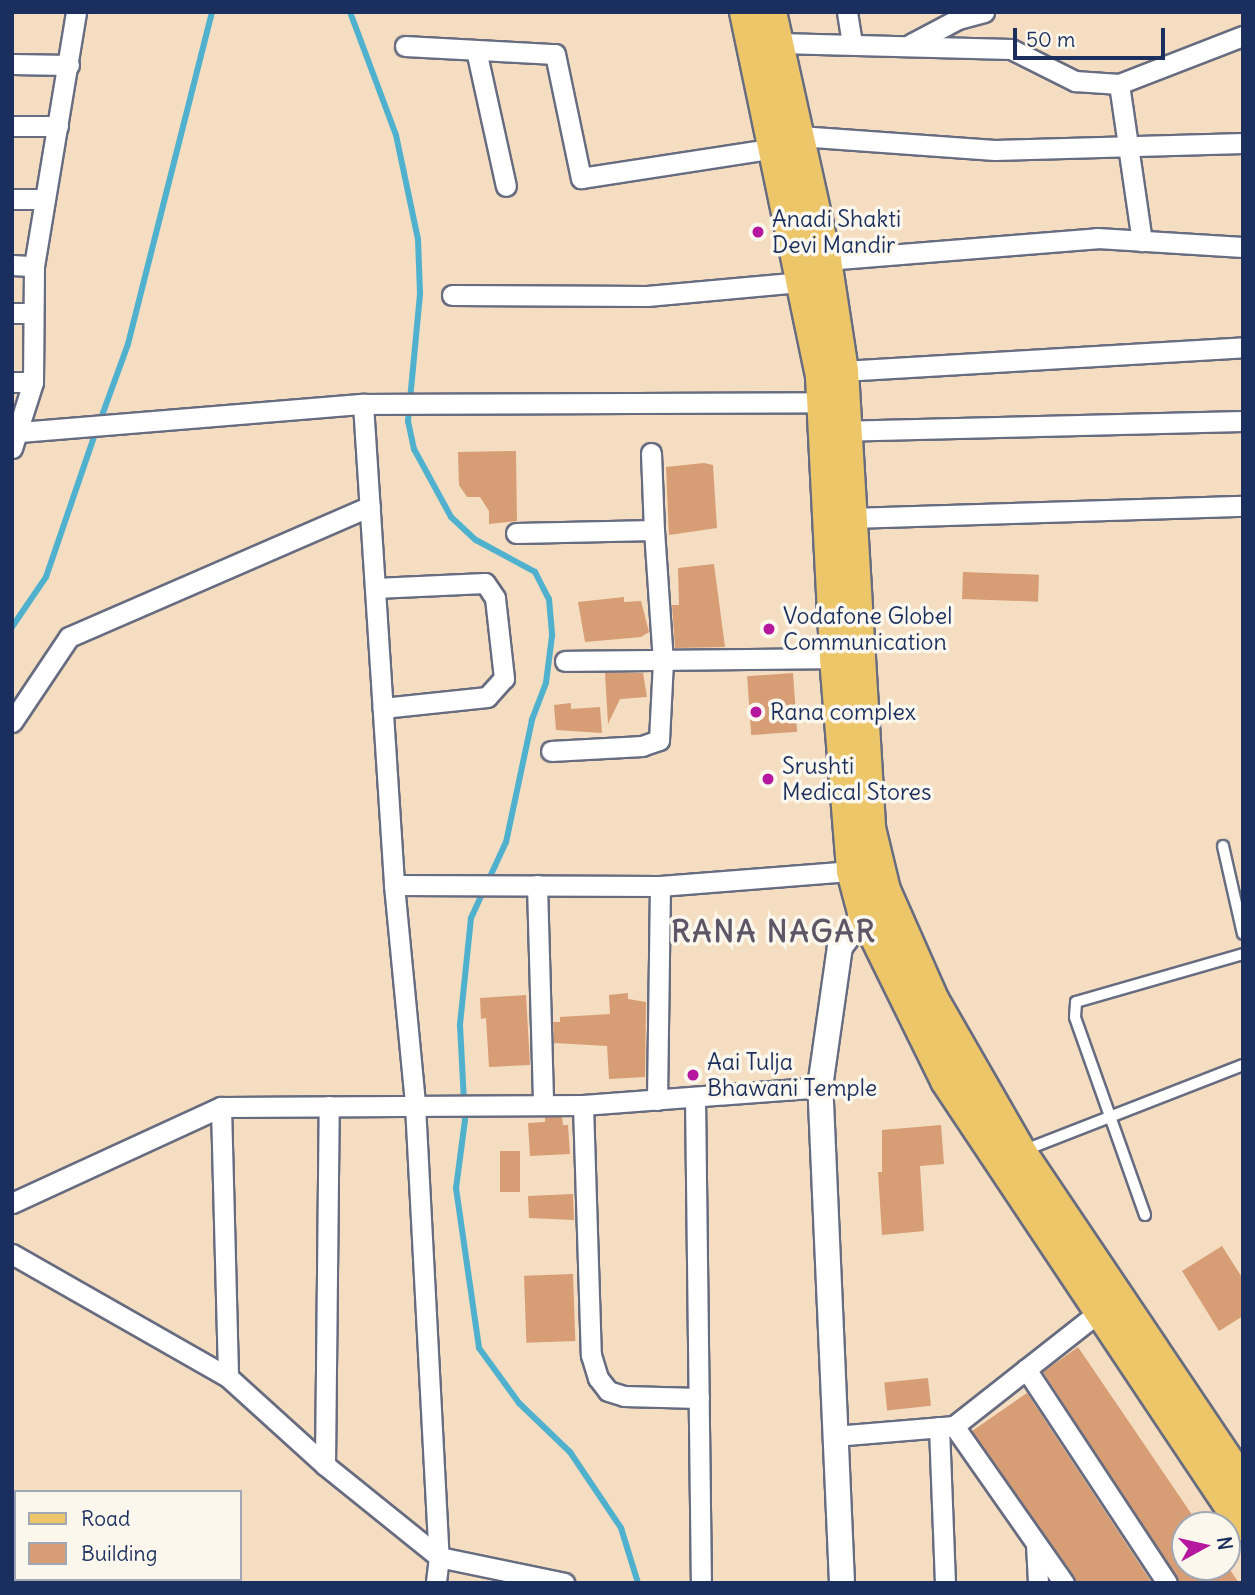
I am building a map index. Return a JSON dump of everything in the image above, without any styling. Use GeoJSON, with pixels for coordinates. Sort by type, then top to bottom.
{"type":"FeatureCollection","features":[{"type":"Feature","properties":{"kind":"main road"},"geometry":{"type":"LineString","coordinates":[[745,12],[826,260],[843,371],[834,416],[835,657],[852,871],[863,912],[946,1081],[1243,1526]]}},
{"type":"Feature","properties":{"kind":"main road"},"geometry":{"type":"LineString","coordinates":[[771,12],[778,43],[802,282],[834,416],[852,518],[870,828],[884,891],[933,999],[1021,1152],[1243,1482]]}},
{"type":"Feature","properties":{"kind":"street"},"geometry":{"type":"LineString","coordinates":[[59,12],[76,13],[58,126],[42,199],[34,266],[33,382],[16,440],[106,425],[363,404],[834,416],[1243,421]]}},
{"type":"Feature","properties":{"kind":"street"},"geometry":{"type":"LineString","coordinates":[[847,12],[852,44]]}},
{"type":"Feature","properties":{"kind":"street"},"geometry":{"type":"LineString","coordinates":[[910,45],[958,15],[984,12]]}},
{"type":"Feature","properties":{"kind":"street"},"geometry":{"type":"LineString","coordinates":[[778,43],[1011,49],[1074,81],[1119,84],[1243,36]]}},
{"type":"Feature","properties":{"kind":"street"},"geometry":{"type":"LineString","coordinates":[[405,46],[555,54],[582,178],[787,142],[995,150],[1243,143]]}},
{"type":"Feature","properties":{"kind":"street"},"geometry":{"type":"LineString","coordinates":[[476,50],[506,186]]}},
{"type":"Feature","properties":{"kind":"street"},"geometry":{"type":"LineString","coordinates":[[12,64],[69,65]]}},
{"type":"Feature","properties":{"kind":"street"},"geometry":{"type":"LineString","coordinates":[[1119,84],[1132,146],[1142,241]]}},
{"type":"Feature","properties":{"kind":"street"},"geometry":{"type":"LineString","coordinates":[[12,126],[58,126]]}},
{"type":"Feature","properties":{"kind":"street"},"geometry":{"type":"LineString","coordinates":[[12,199],[42,199]]}},
{"type":"Feature","properties":{"kind":"street"},"geometry":{"type":"LineString","coordinates":[[826,260],[1097,239],[1243,247]]}},
{"type":"Feature","properties":{"kind":"street"},"geometry":{"type":"LineString","coordinates":[[12,265],[34,266]]}},
{"type":"Feature","properties":{"kind":"street"},"geometry":{"type":"LineString","coordinates":[[452,295],[647,296],[802,282]]}},
{"type":"Feature","properties":{"kind":"street"},"geometry":{"type":"LineString","coordinates":[[12,313],[33,313]]}},
{"type":"Feature","properties":{"kind":"street"},"geometry":{"type":"LineString","coordinates":[[843,371],[1243,347]]}},
{"type":"Feature","properties":{"kind":"street"},"geometry":{"type":"LineString","coordinates":[[12,382],[33,382]]}},
{"type":"Feature","properties":{"kind":"street"},"geometry":{"type":"LineString","coordinates":[[363,404],[394,886],[415,1105],[439,1557],[436,1583]]}},
{"type":"Feature","properties":{"kind":"street"},"geometry":{"type":"LineString","coordinates":[[551,751],[642,746],[659,740],[663,661],[651,453]]}},
{"type":"Feature","properties":{"kind":"street"},"geometry":{"type":"LineString","coordinates":[[12,722],[69,637],[370,506]]}},
{"type":"Feature","properties":{"kind":"street"},"geometry":{"type":"LineString","coordinates":[[852,518],[1243,506]]}},
{"type":"Feature","properties":{"kind":"street"},"geometry":{"type":"LineString","coordinates":[[516,533],[654,530]]}},
{"type":"Feature","properties":{"kind":"street"},"geometry":{"type":"LineString","coordinates":[[375,588],[485,583],[495,598],[504,678],[495,693],[487,697],[383,708]]}},
{"type":"Feature","properties":{"kind":"street"},"geometry":{"type":"LineString","coordinates":[[565,661],[835,657]]}},
{"type":"Feature","properties":{"kind":"street"},"geometry":{"type":"LineString","coordinates":[[394,886],[505,884],[660,887],[852,871]]}},
{"type":"Feature","properties":{"kind":"street"},"geometry":{"type":"LineString","coordinates":[[537,885],[543,1104]]}},
{"type":"Feature","properties":{"kind":"street"},"geometry":{"type":"LineString","coordinates":[[657,1100],[660,887]]}},
{"type":"Feature","properties":{"kind":"street"},"geometry":{"type":"LineString","coordinates":[[842,1583],[820,1087],[840,947],[863,912],[884,891]]}},
{"type":"Feature","properties":{"kind":"street"},"geometry":{"type":"LineString","coordinates":[[12,1203],[221,1107],[583,1105],[820,1087]]}},
{"type":"Feature","properties":{"kind":"street"},"geometry":{"type":"LineString","coordinates":[[695,1097],[701,1583]]}},
{"type":"Feature","properties":{"kind":"street"},"geometry":{"type":"LineString","coordinates":[[583,1105],[591,1354],[598,1378],[608,1391],[624,1396],[699,1398]]}},
{"type":"Feature","properties":{"kind":"street"},"geometry":{"type":"LineString","coordinates":[[325,1465],[329,1106]]}},
{"type":"Feature","properties":{"kind":"street"},"geometry":{"type":"LineString","coordinates":[[221,1107],[228,1377]]}},
{"type":"Feature","properties":{"kind":"street"},"geometry":{"type":"LineString","coordinates":[[12,1254],[228,1377],[325,1465],[439,1557],[564,1583]]}},
{"type":"Feature","properties":{"kind":"street"},"geometry":{"type":"LineString","coordinates":[[835,1436],[947,1426],[1099,1312]]}},
{"type":"Feature","properties":{"kind":"street"},"geometry":{"type":"LineString","coordinates":[[1026,1369],[1167,1583]]}},
{"type":"Feature","properties":{"kind":"street"},"geometry":{"type":"LineString","coordinates":[[947,1426],[1064,1583]]}},
{"type":"Feature","properties":{"kind":"street"},"geometry":{"type":"LineString","coordinates":[[945,1583],[947,1426]]}},
{"type":"Feature","properties":{"kind":"street"},"geometry":{"type":"LineString","coordinates":[[1036,1543],[1038,1583]]}},
{"type":"Feature","properties":{"kind":"lane"},"geometry":{"type":"LineString","coordinates":[[1223,846],[1243,934]]}},
{"type":"Feature","properties":{"kind":"lane"},"geometry":{"type":"LineString","coordinates":[[1145,1215],[1076,1017],[1076,1002],[1243,954]]}},
{"type":"Feature","properties":{"kind":"lane"},"geometry":{"type":"LineString","coordinates":[[1021,1152],[1243,1065]]}},
{"type":"Feature","properties":{"kind":"building"},"geometry":{"type":"Polygon","coordinates":[[[516,451],[517,521],[489,524],[489,511],[480,497],[467,497],[459,485],[458,452],[516,451]]]}},
{"type":"Feature","properties":{"kind":"building"},"geometry":{"type":"Polygon","coordinates":[[[704,463],[713,465],[717,528],[669,535],[666,467],[704,463]]]}},
{"type":"Feature","properties":{"kind":"building"},"geometry":{"type":"Polygon","coordinates":[[[714,564],[725,647],[675,648],[672,605],[679,605],[678,568],[714,564]]]}},
{"type":"Feature","properties":{"kind":"building"},"geometry":{"type":"Polygon","coordinates":[[[963,572],[1039,575],[1038,602],[962,599],[963,572]]]}},
{"type":"Feature","properties":{"kind":"building"},"geometry":{"type":"Polygon","coordinates":[[[624,597],[624,602],[641,601],[649,632],[641,637],[585,642],[578,602],[624,597]]]}},
{"type":"Feature","properties":{"kind":"building"},"geometry":{"type":"Polygon","coordinates":[[[605,673],[643,673],[647,697],[620,699],[608,724],[605,673]]]}},
{"type":"Feature","properties":{"kind":"building"},"geometry":{"type":"Polygon","coordinates":[[[793,673],[797,732],[751,735],[747,676],[793,673]]]}},
{"type":"Feature","properties":{"kind":"building"},"geometry":{"type":"Polygon","coordinates":[[[571,703],[571,709],[600,707],[602,733],[556,730],[554,705],[571,703]]]}},
{"type":"Feature","properties":{"kind":"building"},"geometry":{"type":"Polygon","coordinates":[[[628,993],[628,999],[646,1002],[645,1077],[609,1079],[607,1046],[554,1043],[553,1022],[560,1022],[560,1017],[610,1014],[609,995],[628,993]]]}},
{"type":"Feature","properties":{"kind":"building"},"geometry":{"type":"Polygon","coordinates":[[[526,995],[530,1065],[489,1067],[486,1018],[481,1019],[480,998],[526,995]]]}},
{"type":"Feature","properties":{"kind":"building"},"geometry":{"type":"Polygon","coordinates":[[[545,1117],[562,1117],[563,1125],[568,1125],[570,1154],[530,1156],[528,1123],[545,1122],[545,1117]]]}},
{"type":"Feature","properties":{"kind":"building"},"geometry":{"type":"Polygon","coordinates":[[[941,1125],[944,1164],[920,1166],[924,1231],[882,1235],[878,1172],[882,1172],[882,1130],[941,1125]]]}},
{"type":"Feature","properties":{"kind":"building"},"geometry":{"type":"Polygon","coordinates":[[[500,1151],[520,1151],[520,1192],[500,1192],[500,1151]]]}},
{"type":"Feature","properties":{"kind":"building"},"geometry":{"type":"Polygon","coordinates":[[[573,1194],[574,1220],[529,1218],[528,1196],[573,1194]]]}},
{"type":"Feature","properties":{"kind":"building"},"geometry":{"type":"Polygon","coordinates":[[[1222,1246],[1243,1279],[1243,1316],[1219,1331],[1182,1271],[1222,1246]]]}},
{"type":"Feature","properties":{"kind":"building"},"geometry":{"type":"Polygon","coordinates":[[[573,1274],[575,1341],[526,1343],[524,1276],[573,1274]]]}},
{"type":"Feature","properties":{"kind":"building"},"geometry":{"type":"Polygon","coordinates":[[[1078,1347],[1189,1511],[1171,1511],[1171,1571],[1043,1372],[1078,1347]]]}},
{"type":"Feature","properties":{"kind":"building"},"geometry":{"type":"Polygon","coordinates":[[[928,1378],[931,1406],[887,1410],[884,1383],[928,1378]]]}},
{"type":"Feature","properties":{"kind":"building"},"geometry":{"type":"Polygon","coordinates":[[[1027,1393],[1152,1583],[1076,1583],[972,1431],[1027,1393]]]}},
{"type":"Feature","properties":{"kind":"building"},"geometry":{"type":"Polygon","coordinates":[[[1178,1581],[1239,1583],[1179,1583],[1178,1581]]]}},
{"type":"Feature","properties":{"kind":"waterway"},"geometry":{"type":"LineString","coordinates":[[100,421],[128,344],[212,12]]}},
{"type":"Feature","properties":{"kind":"waterway"},"geometry":{"type":"LineString","coordinates":[[350,12],[396,135],[418,239],[420,294],[408,421],[414,449],[451,517],[476,540],[535,572],[549,599],[552,636],[546,683],[532,720],[506,842],[471,918],[460,1025],[465,1120],[456,1188],[479,1348],[519,1403],[570,1452],[621,1528],[638,1583]]}},
{"type":"Feature","properties":{"kind":"waterway"},"geometry":{"type":"LineString","coordinates":[[12,627],[46,577],[96,431]]}},
{"type":"Feature","properties":{"kind":"place","name":"Anadi Shakti Devi Mandir"},"geometry":{"type":"Point","coordinates":[758,232]}},
{"type":"Feature","properties":{"kind":"place","name":"Vodafone Globel Communication"},"geometry":{"type":"Point","coordinates":[769,629]}},
{"type":"Feature","properties":{"kind":"place","name":"Rana complex"},"geometry":{"type":"Point","coordinates":[756,712]}},
{"type":"Feature","properties":{"kind":"place","name":"Srushti Medical Stores"},"geometry":{"type":"Point","coordinates":[768,779]}},
{"type":"Feature","properties":{"kind":"place","name":"Aai Tulja Bhawani Temple"},"geometry":{"type":"Point","coordinates":[693,1075]}},
{"type":"Feature","properties":{"kind":"district","name":"RANA NAGAR"},"geometry":{"type":"Point","coordinates":[774,931]}}]}
